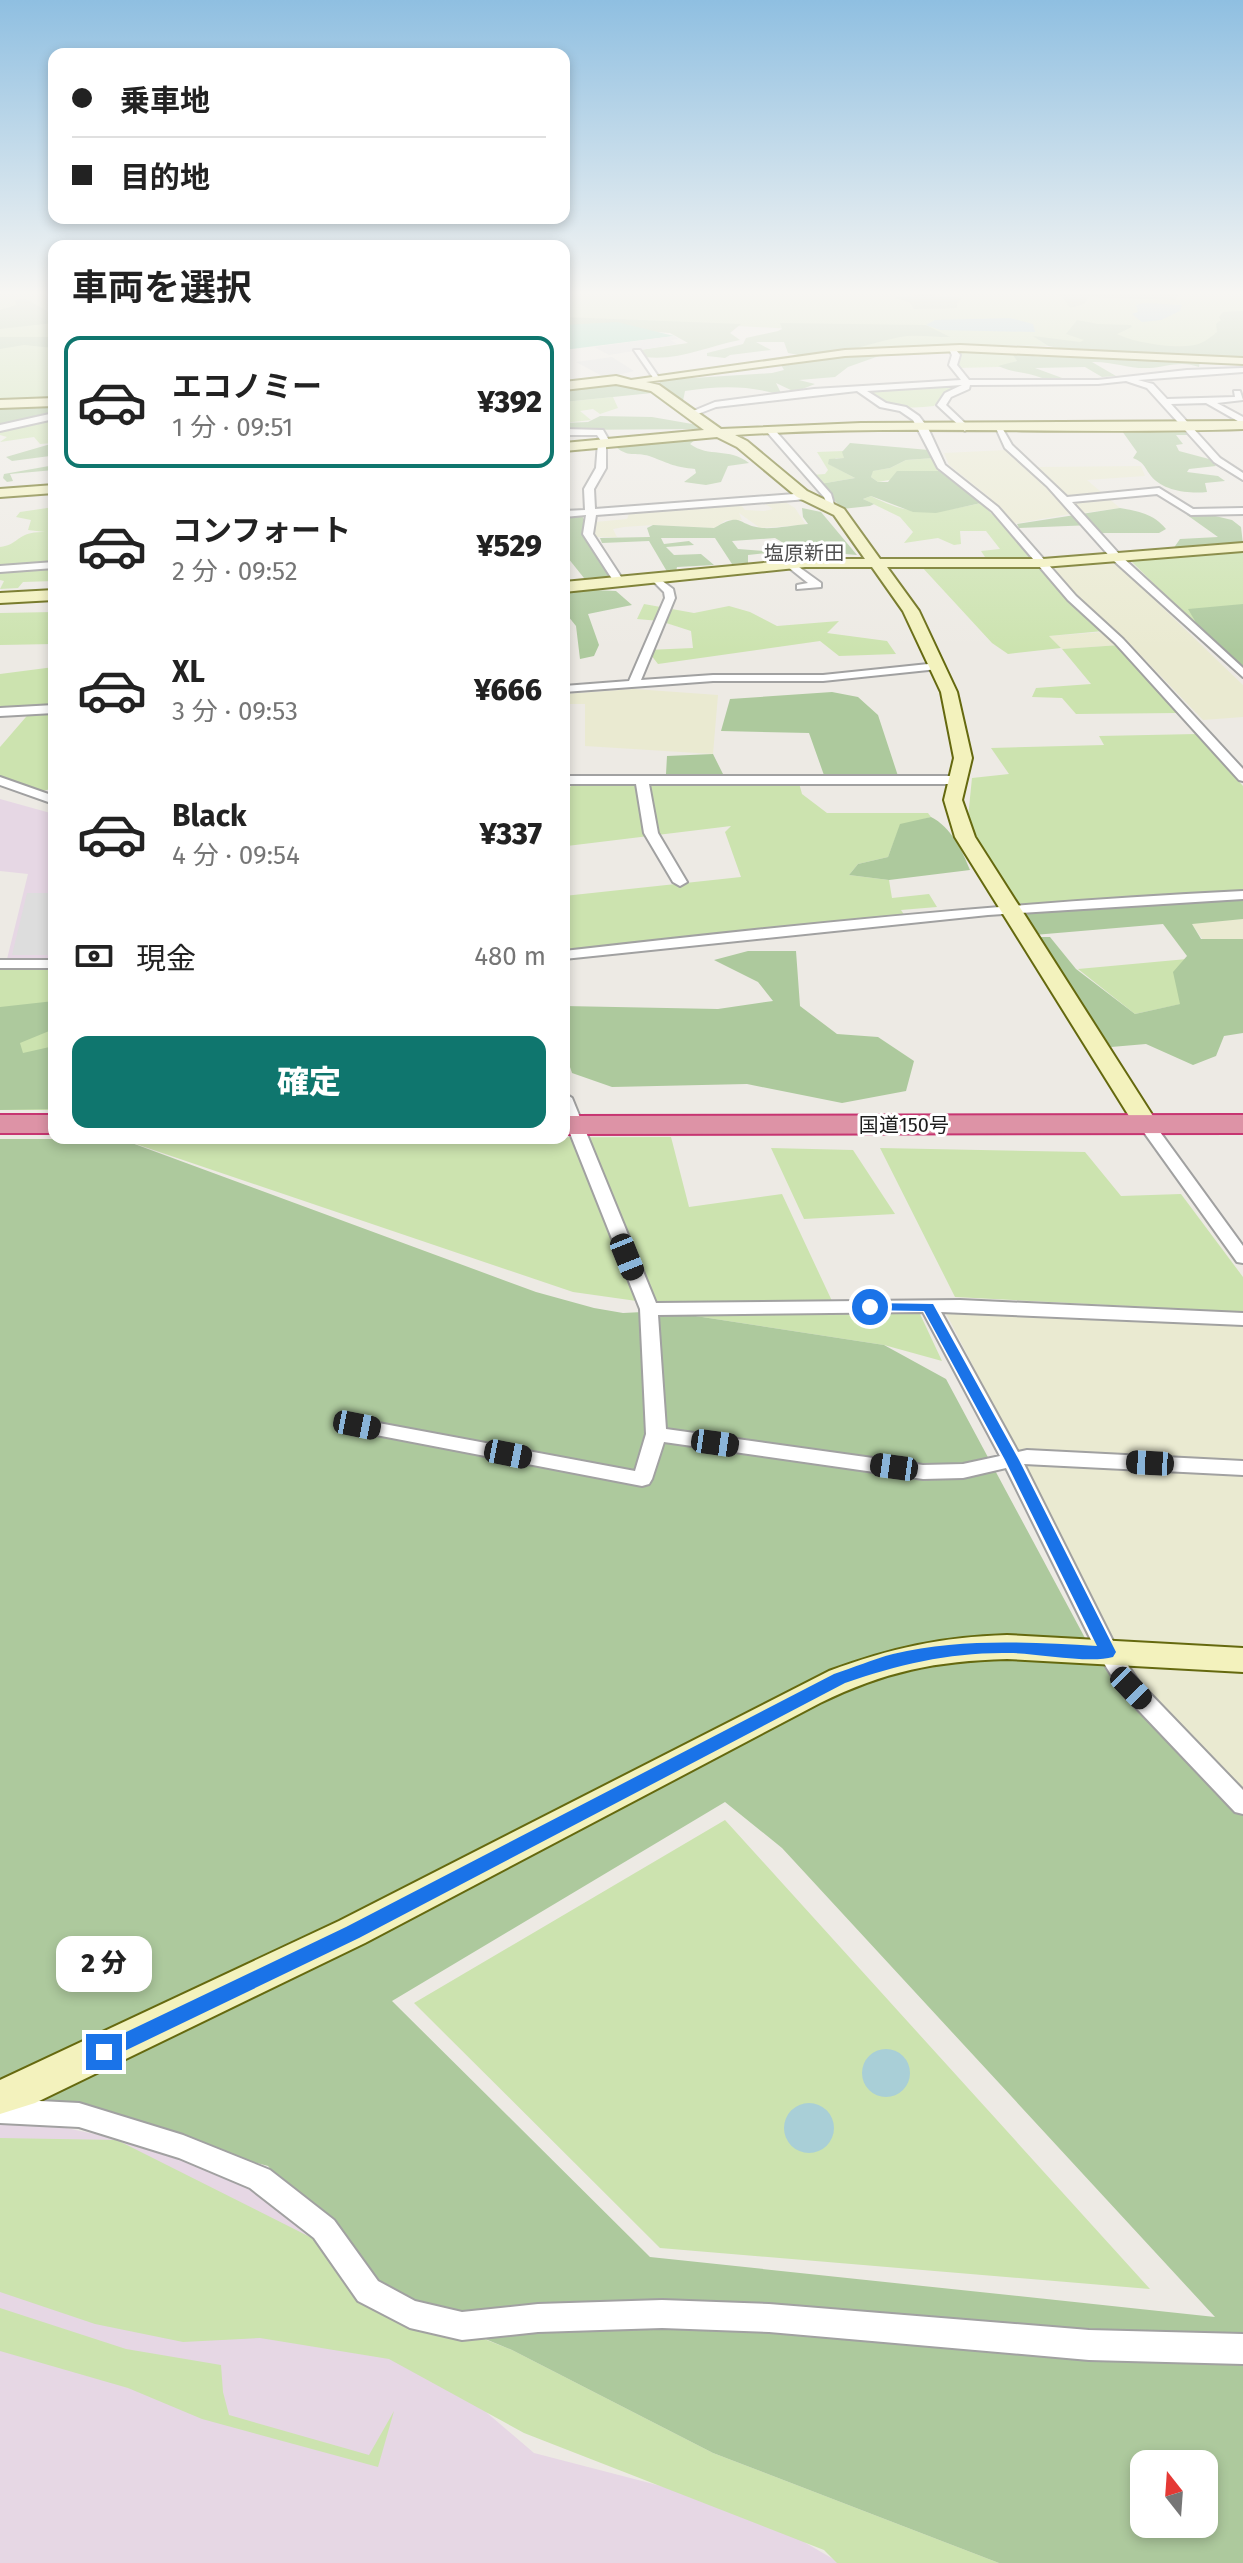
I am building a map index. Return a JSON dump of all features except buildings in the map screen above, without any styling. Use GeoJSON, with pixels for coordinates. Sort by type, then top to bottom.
{"type":"FeatureCollection","features":[{"type":"Feature","properties":{"kind":"highway","name":"国道150号"},"geometry":{"type":"LineString","coordinates":[[570,1116],[1243,1124]]}},
{"type":"Feature","properties":{"kind":"highway"},"geometry":{"type":"LineString","coordinates":[[0,1124],[48,1124]]}},
{"type":"Feature","properties":{"kind":"street"},"geometry":{"type":"LineString","coordinates":[[687,412],[742,444],[808,496],[832,506]]}},
{"type":"Feature","properties":{"kind":"street"},"geometry":{"type":"LineString","coordinates":[[690,414],[697,412]]}},
{"type":"Feature","properties":{"kind":"street"},"geometry":{"type":"LineString","coordinates":[[906,412],[924,428],[941,466],[995,509],[1072,598],[1119,641],[1243,777]]}},
{"type":"Feature","properties":{"kind":"street"},"geometry":{"type":"LineString","coordinates":[[948,412],[965,428]]}},
{"type":"Feature","properties":{"kind":"street"},"geometry":{"type":"LineString","coordinates":[[1175,412],[1217,460],[1243,477]]}},
{"type":"Feature","properties":{"kind":"street"},"geometry":{"type":"LineString","coordinates":[[1224,412],[1243,423]]}},
{"type":"Feature","properties":{"kind":"street"},"geometry":{"type":"LineString","coordinates":[[0,428],[48,417]]}},
{"type":"Feature","properties":{"kind":"street"},"geometry":{"type":"LineString","coordinates":[[570,446],[770,430],[1191,428],[1243,423]]}},
{"type":"Feature","properties":{"kind":"street"},"geometry":{"type":"LineString","coordinates":[[998,428],[1008,446],[1064,500],[1117,558],[1243,674]]}},
{"type":"Feature","properties":{"kind":"street"},"geometry":{"type":"LineString","coordinates":[[770,430],[828,496],[832,506],[911,611],[938,666],[949,692],[963,758],[953,800],[960,827],[974,853],[1146,1124],[1243,1258]]}},
{"type":"Feature","properties":{"kind":"street"},"geometry":{"type":"LineString","coordinates":[[570,432],[600,432],[604,443],[601,468],[589,489],[588,534],[620,583]]}},
{"type":"Feature","properties":{"kind":"street"},"geometry":{"type":"LineString","coordinates":[[0,493],[48,489]]}},
{"type":"Feature","properties":{"kind":"street"},"geometry":{"type":"LineString","coordinates":[[1064,500],[1159,491],[1191,512],[1243,511]]}},
{"type":"Feature","properties":{"kind":"street"},"geometry":{"type":"LineString","coordinates":[[570,514],[808,496]]}},
{"type":"Feature","properties":{"kind":"street"},"geometry":{"type":"LineString","coordinates":[[570,587],[792,565],[875,561],[1043,563],[1243,547]]}},
{"type":"Feature","properties":{"kind":"street"},"geometry":{"type":"LineString","coordinates":[[0,569],[48,565]]}},
{"type":"Feature","properties":{"kind":"street"},"geometry":{"type":"LineString","coordinates":[[792,565],[817,585],[801,587]]}},
{"type":"Feature","properties":{"kind":"street"},"geometry":{"type":"LineString","coordinates":[[633,684],[670,598],[669,591],[657,580]]}},
{"type":"Feature","properties":{"kind":"street"},"geometry":{"type":"LineString","coordinates":[[0,598],[48,595]]}},
{"type":"Feature","properties":{"kind":"street"},"geometry":{"type":"LineString","coordinates":[[570,689],[713,678],[823,678],[938,666]]}},
{"type":"Feature","properties":{"kind":"street"},"geometry":{"type":"LineString","coordinates":[[0,712],[48,709]]}},
{"type":"Feature","properties":{"kind":"street"},"geometry":{"type":"LineString","coordinates":[[570,780],[959,780]]}},
{"type":"Feature","properties":{"kind":"street"},"geometry":{"type":"LineString","coordinates":[[642,780],[651,833],[680,882]]}},
{"type":"Feature","properties":{"kind":"street"},"geometry":{"type":"LineString","coordinates":[[0,781],[48,798]]}},
{"type":"Feature","properties":{"kind":"street"},"geometry":{"type":"LineString","coordinates":[[570,954],[729,936],[1012,911],[1243,895]]}},
{"type":"Feature","properties":{"kind":"street"},"geometry":{"type":"LineString","coordinates":[[0,964],[48,964]]}},
{"type":"Feature","properties":{"kind":"street"},"geometry":{"type":"LineString","coordinates":[[357,1425],[642,1479],[656,1434],[649,1309],[570,1121]]}},
{"type":"Feature","properties":{"kind":"street"},"geometry":{"type":"LineString","coordinates":[[649,1309],[929,1307],[1243,1319]]}},
{"type":"Feature","properties":{"kind":"street"},"geometry":{"type":"LineString","coordinates":[[929,1307],[1012,1460],[1108,1652],[1131,1688],[1243,1805]]}},
{"type":"Feature","properties":{"kind":"street"},"geometry":{"type":"LineString","coordinates":[[656,1434],[923,1472],[963,1471],[1027,1457],[1243,1468]]}},
{"type":"Feature","properties":{"kind":"street"},"geometry":{"type":"LineString","coordinates":[[0,2097],[35,2084],[352,1932],[840,1679],[892,1660],[937,1652],[1007,1647],[1243,1660]]}},
{"type":"Feature","properties":{"kind":"street"},"geometry":{"type":"LineString","coordinates":[[0,2111],[79,2115],[183,2147],[260,2179],[324,2229],[368,2291],[410,2314],[462,2326],[538,2318],[662,2314],[769,2318],[1089,2345],[1243,2349]]}},
{"type":"Feature","properties":{"kind":"shaded area"},"geometry":{"type":"Polygon","coordinates":[[[0,799],[48,812],[48,959],[7,959],[28,874],[0,871],[0,799]]]}},
{"type":"Feature","properties":{"kind":"shaded area"},"geometry":{"type":"Polygon","coordinates":[[[27,893],[48,893],[48,955],[12,955],[27,893]]]}},
{"type":"Feature","properties":{"kind":"shaded area"},"geometry":{"type":"Polygon","coordinates":[[[0,2114],[213,2159],[317,2223],[425,2360],[534,2453],[746,2508],[840,2563],[0,2563],[0,2114]]]}},
{"type":"Feature","properties":{"kind":"green space"},"geometry":{"type":"Polygon","coordinates":[[[0,412],[48,412],[48,415],[0,426],[0,412]]]}},
{"type":"Feature","properties":{"kind":"green space"},"geometry":{"type":"Polygon","coordinates":[[[570,412],[581,412],[591,420],[570,422],[570,412]]]}},
{"type":"Feature","properties":{"kind":"green space"},"geometry":{"type":"Polygon","coordinates":[[[600,416],[652,417],[698,425],[698,429],[570,430],[570,423],[588,422],[600,416]]]}},
{"type":"Feature","properties":{"kind":"green space"},"geometry":{"type":"Polygon","coordinates":[[[48,421],[48,443],[40,444],[34,437],[0,442],[7,437],[0,435],[0,430],[48,421]]]}},
{"type":"Feature","properties":{"kind":"green space"},"geometry":{"type":"Polygon","coordinates":[[[1184,430],[1190,435],[1176,435],[1183,444],[1176,445],[1179,451],[1209,459],[1216,466],[1189,469],[1187,472],[1218,476],[1225,481],[1205,483],[1207,492],[1200,493],[1162,485],[1133,458],[1137,452],[1122,431],[1184,430]]]}},
{"type":"Feature","properties":{"kind":"green space"},"geometry":{"type":"Polygon","coordinates":[[[696,439],[690,444],[697,448],[734,455],[749,463],[728,466],[721,482],[706,485],[684,482],[696,473],[695,469],[647,455],[625,453],[616,447],[632,442],[696,439]]]}},
{"type":"Feature","properties":{"kind":"green space"},"geometry":{"type":"Polygon","coordinates":[[[850,443],[929,450],[934,458],[906,460],[890,468],[873,471],[871,477],[878,482],[888,482],[897,471],[939,471],[981,503],[936,513],[913,512],[871,496],[863,499],[874,504],[870,506],[842,509],[820,484],[855,478],[828,464],[829,459],[844,458],[842,452],[850,443]]]}},
{"type":"Feature","properties":{"kind":"green space"},"geometry":{"type":"Polygon","coordinates":[[[48,445],[48,456],[12,461],[6,457],[48,445]]]}},
{"type":"Feature","properties":{"kind":"green space"},"geometry":{"type":"Polygon","coordinates":[[[1006,450],[1050,488],[1070,514],[1013,524],[989,497],[949,465],[944,453],[1006,450]]]}},
{"type":"Feature","properties":{"kind":"green space"},"geometry":{"type":"Polygon","coordinates":[[[843,451],[844,458],[836,458],[829,464],[855,478],[820,484],[812,475],[825,474],[828,470],[817,452],[843,451]]]}},
{"type":"Feature","properties":{"kind":"green space"},"geometry":{"type":"Polygon","coordinates":[[[934,458],[939,471],[878,482],[871,477],[872,471],[890,468],[906,460],[934,458]]]}},
{"type":"Feature","properties":{"kind":"green space"},"geometry":{"type":"Polygon","coordinates":[[[48,466],[48,471],[10,474],[13,481],[7,482],[4,474],[48,466]]]}},
{"type":"Feature","properties":{"kind":"green space"},"geometry":{"type":"Polygon","coordinates":[[[1141,466],[1145,476],[1087,480],[1120,508],[1075,514],[1037,467],[1141,466]]]}},
{"type":"Feature","properties":{"kind":"green space"},"geometry":{"type":"Polygon","coordinates":[[[871,496],[900,508],[925,512],[981,503],[1035,557],[985,557],[981,551],[1000,549],[986,531],[960,531],[961,544],[954,545],[938,538],[904,543],[913,532],[900,517],[863,499],[871,496]]]}},
{"type":"Feature","properties":{"kind":"green space"},"geometry":{"type":"Polygon","coordinates":[[[782,500],[795,508],[806,525],[760,528],[739,513],[742,520],[726,520],[715,528],[624,527],[613,529],[617,537],[594,537],[595,522],[627,519],[630,511],[740,504],[745,510],[764,511],[773,509],[762,502],[782,500]]]}},
{"type":"Feature","properties":{"kind":"green space"},"geometry":{"type":"Polygon","coordinates":[[[48,508],[48,562],[0,566],[0,547],[29,534],[45,532],[28,530],[31,520],[16,517],[20,512],[48,508]]]}},
{"type":"Feature","properties":{"kind":"green space"},"geometry":{"type":"Polygon","coordinates":[[[802,508],[821,512],[857,555],[822,552],[812,542],[787,545],[775,538],[732,541],[738,549],[776,552],[748,555],[748,563],[732,564],[715,538],[661,538],[664,544],[689,541],[694,545],[666,547],[674,555],[701,554],[714,565],[677,567],[676,572],[669,575],[649,541],[602,543],[600,538],[650,537],[647,528],[653,525],[714,528],[730,520],[762,528],[808,524],[802,508]]]}},
{"type":"Feature","properties":{"kind":"green space"},"geometry":{"type":"Polygon","coordinates":[[[1120,508],[1151,517],[1166,529],[1159,533],[1100,533],[1092,525],[1019,528],[1017,524],[1120,508]]]}},
{"type":"Feature","properties":{"kind":"green space"},"geometry":{"type":"Polygon","coordinates":[[[580,513],[587,524],[590,542],[609,577],[584,578],[570,560],[570,514],[580,513]]]}},
{"type":"Feature","properties":{"kind":"green space"},"geometry":{"type":"Polygon","coordinates":[[[1207,514],[1232,520],[1241,527],[1243,544],[1173,549],[1180,539],[1218,537],[1187,515],[1207,514]]]}},
{"type":"Feature","properties":{"kind":"green space"},"geometry":{"type":"Polygon","coordinates":[[[1243,550],[1243,673],[1130,560],[1243,550]]]}},
{"type":"Feature","properties":{"kind":"green space"},"geometry":{"type":"Polygon","coordinates":[[[1116,563],[1243,685],[1243,717],[1203,720],[1127,641],[1077,599],[1051,567],[1116,563]]]}},
{"type":"Feature","properties":{"kind":"green space"},"geometry":{"type":"Polygon","coordinates":[[[1037,565],[1069,601],[1103,631],[1049,636],[1061,648],[1008,654],[992,643],[921,566],[1037,565]]]}},
{"type":"Feature","properties":{"kind":"green space"},"geometry":{"type":"Polygon","coordinates":[[[48,566],[48,581],[23,582],[18,588],[0,589],[4,581],[0,580],[0,570],[48,566]]]}},
{"type":"Feature","properties":{"kind":"green space"},"geometry":{"type":"Polygon","coordinates":[[[570,589],[616,591],[632,605],[588,614],[599,645],[594,656],[580,659],[576,626],[570,618],[570,589]]]}},
{"type":"Feature","properties":{"kind":"green space"},"geometry":{"type":"Polygon","coordinates":[[[644,604],[694,613],[729,606],[750,612],[777,626],[839,621],[827,633],[887,641],[896,654],[839,656],[820,641],[658,664],[647,650],[693,648],[691,631],[660,621],[637,619],[644,604]]]}},
{"type":"Feature","properties":{"kind":"green space"},"geometry":{"type":"Polygon","coordinates":[[[1243,604],[1243,669],[1198,626],[1188,609],[1243,604]]]}},
{"type":"Feature","properties":{"kind":"green space"},"geometry":{"type":"Polygon","coordinates":[[[48,612],[48,644],[0,645],[0,613],[48,612]]]}},
{"type":"Feature","properties":{"kind":"green space"},"geometry":{"type":"Polygon","coordinates":[[[1104,632],[1118,645],[1062,649],[1049,636],[1104,632]]]}},
{"type":"Feature","properties":{"kind":"green space"},"geometry":{"type":"Polygon","coordinates":[[[1120,645],[1178,713],[1076,714],[1062,698],[1032,697],[1036,688],[1091,684],[1062,649],[1120,645]]]}},
{"type":"Feature","properties":{"kind":"green space"},"geometry":{"type":"Polygon","coordinates":[[[48,668],[48,790],[39,792],[0,777],[0,747],[32,710],[0,712],[0,674],[48,668]]]}},
{"type":"Feature","properties":{"kind":"green space"},"geometry":{"type":"Polygon","coordinates":[[[634,689],[718,695],[713,754],[585,746],[585,704],[570,704],[570,694],[634,689]]]}},
{"type":"Feature","properties":{"kind":"green space"},"geometry":{"type":"Polygon","coordinates":[[[832,692],[858,697],[878,715],[898,776],[825,778],[809,733],[721,731],[730,699],[832,692]]]}},
{"type":"Feature","properties":{"kind":"green space"},"geometry":{"type":"Polygon","coordinates":[[[1197,734],[1243,786],[1243,892],[1019,905],[967,827],[972,778],[1009,774],[991,748],[1104,745],[1099,736],[1197,734]]]}},
{"type":"Feature","properties":{"kind":"green space"},"geometry":{"type":"Polygon","coordinates":[[[713,754],[724,776],[666,774],[667,756],[713,754]]]}},
{"type":"Feature","properties":{"kind":"green space"},"geometry":{"type":"Polygon","coordinates":[[[799,783],[802,794],[827,813],[928,813],[931,817],[900,826],[888,857],[858,864],[849,875],[889,880],[892,898],[929,894],[937,907],[901,910],[907,919],[570,951],[570,895],[741,877],[725,832],[731,826],[570,846],[572,784],[799,783]]]}},
{"type":"Feature","properties":{"kind":"green space"},"geometry":{"type":"Polygon","coordinates":[[[931,817],[950,833],[970,870],[889,880],[849,875],[858,864],[888,857],[900,824],[931,817]]]}},
{"type":"Feature","properties":{"kind":"green space"},"geometry":{"type":"Polygon","coordinates":[[[1243,899],[1243,919],[1192,924],[1201,939],[1243,939],[1243,1033],[1224,1036],[1216,1056],[1193,1065],[1146,1044],[1111,1047],[1037,937],[1050,937],[1076,969],[1135,1014],[1180,1004],[1173,972],[1187,956],[1163,924],[1034,935],[1022,916],[1028,912],[1243,899]]]}},
{"type":"Feature","properties":{"kind":"green space"},"geometry":{"type":"Polygon","coordinates":[[[1243,919],[1243,939],[1203,940],[1191,923],[1243,919]]]}},
{"type":"Feature","properties":{"kind":"green space"},"geometry":{"type":"Polygon","coordinates":[[[748,951],[796,951],[800,1006],[837,1034],[878,1037],[914,1061],[906,1091],[842,1103],[747,1084],[612,1087],[572,1073],[570,1006],[718,1009],[773,1001],[758,982],[714,960],[748,951]]]}},
{"type":"Feature","properties":{"kind":"green space"},"geometry":{"type":"Polygon","coordinates":[[[1187,959],[1181,1004],[1135,1014],[1078,969],[1187,959]]]}},
{"type":"Feature","properties":{"kind":"green space"},"geometry":{"type":"Polygon","coordinates":[[[48,969],[48,1110],[0,1110],[0,970],[48,969]]]}},
{"type":"Feature","properties":{"kind":"green space"},"geometry":{"type":"Polygon","coordinates":[[[48,1002],[48,1031],[20,1043],[23,1053],[48,1047],[48,1109],[0,1110],[0,1007],[48,1002]]]}},
{"type":"Feature","properties":{"kind":"green space"},"geometry":{"type":"Polygon","coordinates":[[[570,1137],[671,1137],[689,1207],[782,1194],[832,1301],[665,1305],[573,1292],[136,1144],[570,1144],[570,1137]]]}},
{"type":"Feature","properties":{"kind":"green space"},"geometry":{"type":"Polygon","coordinates":[[[0,1139],[48,1139],[48,1144],[135,1144],[536,1292],[594,1308],[623,1313],[663,1311],[884,1345],[946,1379],[1085,1638],[1153,1721],[1243,1814],[1243,2563],[999,2563],[713,2453],[512,2350],[418,2311],[360,2280],[268,2166],[0,2093],[0,1139]],[[725,1802],[392,2001],[650,2257],[1215,2317],[782,1848],[725,1802]]]}},
{"type":"Feature","properties":{"kind":"green space"},"geometry":{"type":"Polygon","coordinates":[[[771,1148],[853,1150],[895,1214],[804,1219],[771,1148]]]}},
{"type":"Feature","properties":{"kind":"green space"},"geometry":{"type":"Polygon","coordinates":[[[880,1148],[1085,1152],[1121,1196],[1181,1194],[1243,1277],[1243,1312],[955,1297],[880,1148]]]}},
{"type":"Feature","properties":{"kind":"green space"},"geometry":{"type":"Polygon","coordinates":[[[663,1311],[920,1314],[942,1361],[884,1345],[663,1311]]]}},
{"type":"Feature","properties":{"kind":"green space"},"geometry":{"type":"Polygon","coordinates":[[[946,1313],[1243,1326],[1243,1805],[1145,1702],[946,1313]]]}},
{"type":"Feature","properties":{"kind":"green space"},"geometry":{"type":"Polygon","coordinates":[[[725,1820],[1150,2289],[660,2248],[414,2003],[725,1820]]]}},
{"type":"Feature","properties":{"kind":"green space"},"geometry":{"type":"Polygon","coordinates":[[[0,2138],[117,2140],[320,2242],[356,2299],[434,2319],[512,2350],[713,2453],[999,2563],[837,2563],[824,2550],[524,2433],[389,2359],[260,2338],[183,2342],[95,2324],[0,2292],[0,2138]]]}},
{"type":"Feature","properties":{"kind":"green space"},"geometry":{"type":"Polygon","coordinates":[[[0,2308],[126,2349],[221,2365],[229,2415],[369,2455],[394,2411],[378,2467],[202,2419],[128,2388],[0,2351],[0,2308]]]}},
{"type":"Feature","properties":{"kind":"water"},"geometry":{"type":"Polygon","coordinates":[[[886,2049],[903,2056],[910,2073],[903,2090],[886,2097],[869,2090],[862,2073],[869,2056],[886,2049]]]}},
{"type":"Feature","properties":{"kind":"water"},"geometry":{"type":"Polygon","coordinates":[[[809,2103],[827,2110],[834,2128],[827,2146],[809,2153],[791,2146],[784,2128],[791,2110],[809,2103]]]}},
{"type":"Feature","properties":{"kind":"district","name":"塩原新田"},"geometry":{"type":"Point","coordinates":[804,553]}},
{"type":"Feature","properties":{"kind":"route"},"geometry":{"type":"LineString","coordinates":[[104,2052],[352,1932],[840,1679],[892,1660],[975,1648],[1108,1652],[1012,1460],[929,1307],[870,1307]]}}]}
